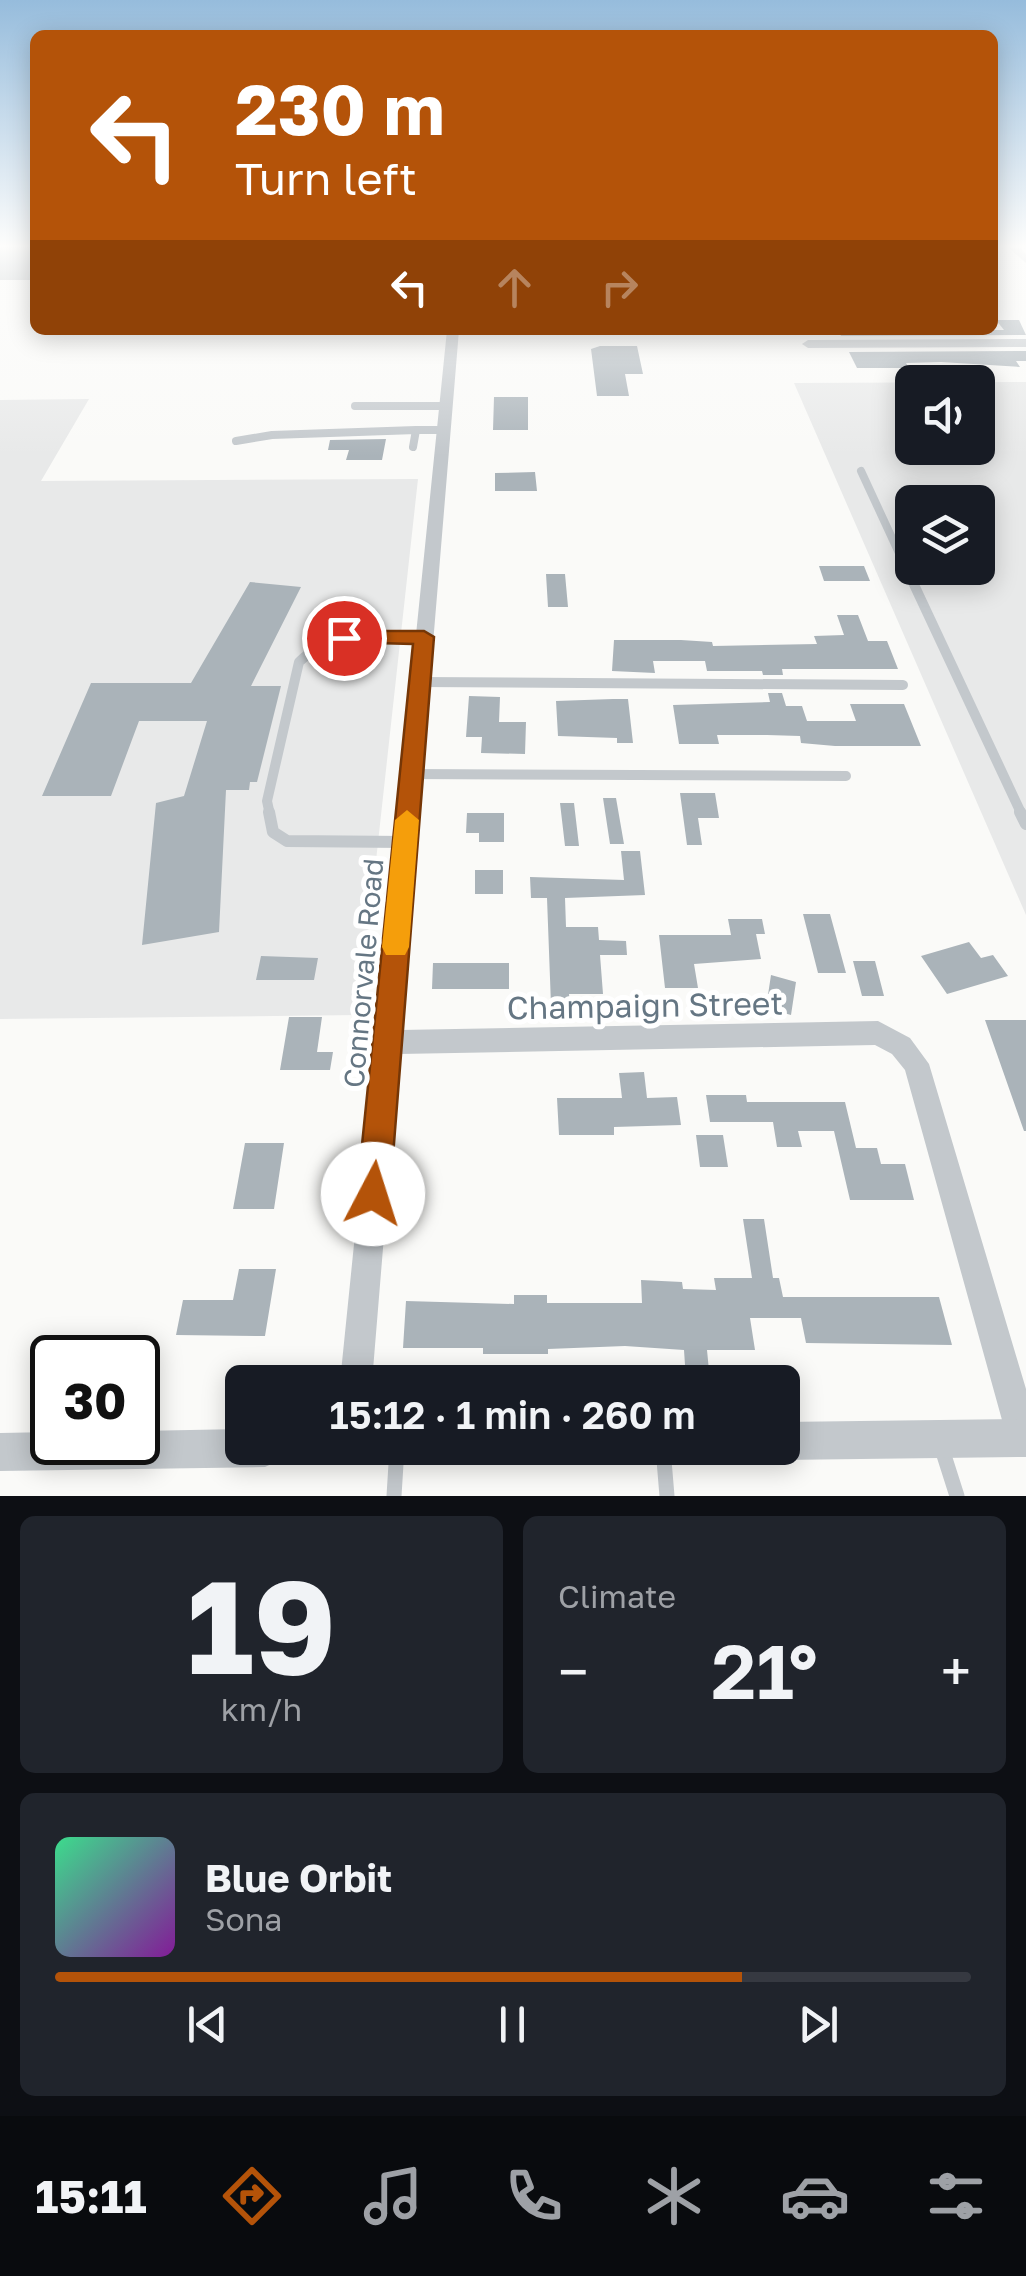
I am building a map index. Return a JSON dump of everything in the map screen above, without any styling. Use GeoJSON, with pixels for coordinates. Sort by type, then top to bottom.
{"type":"FeatureCollection","features":[{"type":"Feature","properties":{"kind":"street","name":"Connorvale Road"},"geometry":{"type":"LineString","coordinates":[[358,1365],[454,335]]}},
{"type":"Feature","properties":{"kind":"street"},"geometry":{"type":"LineString","coordinates":[[808,344],[1026,343]]}},
{"type":"Feature","properties":{"kind":"street","name":"Champaign Street"},"geometry":{"type":"LineString","coordinates":[[387,1042],[878,1033],[901,1046],[916,1064],[1025,1438]]}},
{"type":"Feature","properties":{"kind":"street"},"geometry":{"type":"LineString","coordinates":[[800,1441],[1025,1438]]}},
{"type":"Feature","properties":{"kind":"street"},"geometry":{"type":"LineString","coordinates":[[0,1452],[225,1449]]}},
{"type":"Feature","properties":{"kind":"lane"},"geometry":{"type":"LineString","coordinates":[[355,406],[446,418]]}},
{"type":"Feature","properties":{"kind":"lane"},"geometry":{"type":"LineString","coordinates":[[236,441],[272,435],[416,430],[446,418]]}},
{"type":"Feature","properties":{"kind":"lane"},"geometry":{"type":"LineString","coordinates":[[413,446],[416,430]]}},
{"type":"Feature","properties":{"kind":"lane"},"geometry":{"type":"LineString","coordinates":[[861,470],[1026,824]]}},
{"type":"Feature","properties":{"kind":"lane"},"geometry":{"type":"LineString","coordinates":[[405,842],[287,841],[273,832],[268,801],[299,662],[306,652],[330,639],[424,637]]}},
{"type":"Feature","properties":{"kind":"lane"},"geometry":{"type":"LineString","coordinates":[[420,682],[903,685]]}},
{"type":"Feature","properties":{"kind":"lane"},"geometry":{"type":"LineString","coordinates":[[411,774],[846,776]]}},
{"type":"Feature","properties":{"kind":"lane"},"geometry":{"type":"LineString","coordinates":[[938,1439],[958,1496]]}},
{"type":"Feature","properties":{"kind":"lane"},"geometry":{"type":"LineString","coordinates":[[394,1496],[396,1465]]}},
{"type":"Feature","properties":{"kind":"lane"},"geometry":{"type":"LineString","coordinates":[[664,1465],[667,1496]]}},
{"type":"Feature","properties":{"kind":"shaded area"},"geometry":{"type":"Polygon","coordinates":[[[895,382],[895,465],[995,465],[995,382],[1026,382],[1026,915],[794,383],[895,382]]]}},
{"type":"Feature","properties":{"kind":"shaded area"},"geometry":{"type":"Polygon","coordinates":[[[89,399],[41,481],[418,479],[359,1015],[0,1019],[0,400],[89,399]]]}},
{"type":"Feature","properties":{"kind":"building"},"geometry":{"type":"Polygon","coordinates":[[[998,320],[1019,320],[1026,335],[841,336],[840,335],[998,335],[998,330],[1004,330],[998,320]]]}},
{"type":"Feature","properties":{"kind":"building"},"geometry":{"type":"Polygon","coordinates":[[[637,346],[643,374],[625,374],[629,396],[597,396],[591,349],[637,346]]]}},
{"type":"Feature","properties":{"kind":"building"},"geometry":{"type":"Polygon","coordinates":[[[1026,351],[1026,361],[1016,361],[1020,367],[941,362],[857,368],[849,352],[1026,351]]]}},
{"type":"Feature","properties":{"kind":"building"},"geometry":{"type":"Polygon","coordinates":[[[494,397],[528,397],[528,430],[493,430],[494,397]]]}},
{"type":"Feature","properties":{"kind":"building"},"geometry":{"type":"Polygon","coordinates":[[[386,439],[382,460],[346,460],[349,450],[328,450],[330,440],[386,439]]]}},
{"type":"Feature","properties":{"kind":"building"},"geometry":{"type":"Polygon","coordinates":[[[535,472],[537,491],[495,491],[495,473],[535,472]]]}},
{"type":"Feature","properties":{"kind":"building"},"geometry":{"type":"Polygon","coordinates":[[[819,566],[864,566],[870,581],[824,581],[819,566]]]}},
{"type":"Feature","properties":{"kind":"building"},"geometry":{"type":"Polygon","coordinates":[[[546,574],[565,574],[568,607],[548,607],[546,574]]]}},
{"type":"Feature","properties":{"kind":"building"},"geometry":{"type":"Polygon","coordinates":[[[250,582],[301,587],[251,686],[281,686],[257,782],[250,782],[249,790],[226,790],[219,932],[142,945],[156,803],[184,796],[207,721],[139,721],[111,796],[42,796],[91,683],[191,683],[250,582]]]}},
{"type":"Feature","properties":{"kind":"building"},"geometry":{"type":"Polygon","coordinates":[[[837,615],[858,615],[868,641],[887,641],[898,669],[782,669],[783,675],[763,675],[762,671],[707,671],[705,661],[653,661],[655,673],[612,671],[614,640],[681,640],[712,642],[713,646],[817,644],[814,636],[844,635],[837,615]]]}},
{"type":"Feature","properties":{"kind":"building"},"geometry":{"type":"Polygon","coordinates":[[[768,693],[782,693],[786,706],[802,706],[807,721],[856,721],[850,704],[904,704],[921,746],[835,746],[801,743],[800,736],[767,735],[717,735],[719,744],[679,744],[673,705],[770,702],[768,693]]]}},
{"type":"Feature","properties":{"kind":"building"},"geometry":{"type":"Polygon","coordinates":[[[469,696],[500,697],[499,722],[526,722],[525,754],[481,753],[482,737],[466,737],[469,696]]]}},
{"type":"Feature","properties":{"kind":"building"},"geometry":{"type":"Polygon","coordinates":[[[628,699],[633,743],[617,743],[617,738],[558,736],[556,701],[628,699]]]}},
{"type":"Feature","properties":{"kind":"building"},"geometry":{"type":"Polygon","coordinates":[[[680,793],[715,793],[719,818],[698,818],[702,845],[687,845],[680,793]]]}},
{"type":"Feature","properties":{"kind":"building"},"geometry":{"type":"Polygon","coordinates":[[[603,798],[616,798],[624,844],[610,844],[603,798]]]}},
{"type":"Feature","properties":{"kind":"building"},"geometry":{"type":"Polygon","coordinates":[[[560,803],[574,803],[579,846],[565,846],[560,803]]]}},
{"type":"Feature","properties":{"kind":"building"},"geometry":{"type":"Polygon","coordinates":[[[467,813],[504,813],[504,842],[479,842],[479,833],[466,833],[467,813]]]}},
{"type":"Feature","properties":{"kind":"building"},"geometry":{"type":"Polygon","coordinates":[[[621,851],[640,851],[645,895],[565,898],[566,927],[598,927],[599,940],[626,941],[627,955],[600,955],[603,994],[569,994],[570,1005],[551,1005],[547,898],[531,898],[530,877],[624,880],[621,851]]]}},
{"type":"Feature","properties":{"kind":"building"},"geometry":{"type":"Polygon","coordinates":[[[475,870],[503,870],[503,894],[475,894],[475,870]]]}},
{"type":"Feature","properties":{"kind":"building"},"geometry":{"type":"Polygon","coordinates":[[[803,914],[830,914],[846,973],[818,973],[803,914]]]}},
{"type":"Feature","properties":{"kind":"building"},"geometry":{"type":"Polygon","coordinates":[[[728,919],[762,919],[765,934],[756,934],[761,959],[694,964],[698,988],[665,988],[659,935],[731,935],[728,919]]]}},
{"type":"Feature","properties":{"kind":"building"},"geometry":{"type":"Polygon","coordinates":[[[969,942],[981,958],[993,955],[1008,976],[947,994],[921,956],[969,942]]]}},
{"type":"Feature","properties":{"kind":"building"},"geometry":{"type":"Polygon","coordinates":[[[261,956],[318,958],[314,980],[256,980],[261,956]]]}},
{"type":"Feature","properties":{"kind":"building"},"geometry":{"type":"Polygon","coordinates":[[[853,961],[875,961],[884,996],[862,996],[853,961]]]}},
{"type":"Feature","properties":{"kind":"building"},"geometry":{"type":"Polygon","coordinates":[[[433,963],[509,963],[509,989],[432,989],[433,963]]]}},
{"type":"Feature","properties":{"kind":"building"},"geometry":{"type":"Polygon","coordinates":[[[771,975],[796,982],[791,1015],[766,1008],[771,975]]]}},
{"type":"Feature","properties":{"kind":"building"},"geometry":{"type":"Polygon","coordinates":[[[289,1017],[322,1017],[317,1052],[333,1052],[330,1070],[280,1070],[289,1017]]]}},
{"type":"Feature","properties":{"kind":"building"},"geometry":{"type":"Polygon","coordinates":[[[985,1020],[1026,1020],[1026,1131],[1024,1131],[985,1020]]]}},
{"type":"Feature","properties":{"kind":"building"},"geometry":{"type":"Polygon","coordinates":[[[644,1072],[647,1098],[677,1097],[681,1125],[614,1127],[614,1135],[559,1135],[557,1098],[622,1098],[619,1073],[644,1072]]]}},
{"type":"Feature","properties":{"kind":"building"},"geometry":{"type":"Polygon","coordinates":[[[706,1095],[746,1095],[747,1102],[845,1102],[856,1148],[877,1148],[881,1164],[905,1164],[914,1200],[850,1200],[834,1131],[798,1131],[802,1147],[777,1147],[773,1122],[710,1122],[706,1095]]]}},
{"type":"Feature","properties":{"kind":"building"},"geometry":{"type":"Polygon","coordinates":[[[696,1135],[723,1135],[728,1167],[700,1167],[696,1135]]]}},
{"type":"Feature","properties":{"kind":"building"},"geometry":{"type":"Polygon","coordinates":[[[245,1143],[284,1143],[274,1209],[233,1209],[245,1143]]]}},
{"type":"Feature","properties":{"kind":"building"},"geometry":{"type":"Polygon","coordinates":[[[743,1219],[764,1219],[773,1278],[779,1278],[783,1297],[939,1297],[952,1345],[806,1343],[801,1318],[750,1318],[755,1350],[707,1350],[708,1365],[685,1365],[684,1350],[625,1346],[548,1349],[548,1354],[483,1354],[483,1348],[403,1348],[406,1301],[514,1304],[514,1295],[547,1295],[547,1303],[642,1303],[641,1280],[682,1282],[683,1289],[716,1290],[714,1278],[752,1278],[743,1219]]]}},
{"type":"Feature","properties":{"kind":"building"},"geometry":{"type":"Polygon","coordinates":[[[239,1269],[276,1269],[265,1336],[176,1335],[183,1300],[233,1300],[239,1269]]]}},
{"type":"Feature","properties":{"kind":"slow traffic"},"geometry":{"type":"LineString","coordinates":[[395,947],[407,820]]}},
{"type":"Feature","properties":{"kind":"route"},"geometry":{"type":"LineString","coordinates":[[344,638],[424,637],[373,1194]]}}]}
